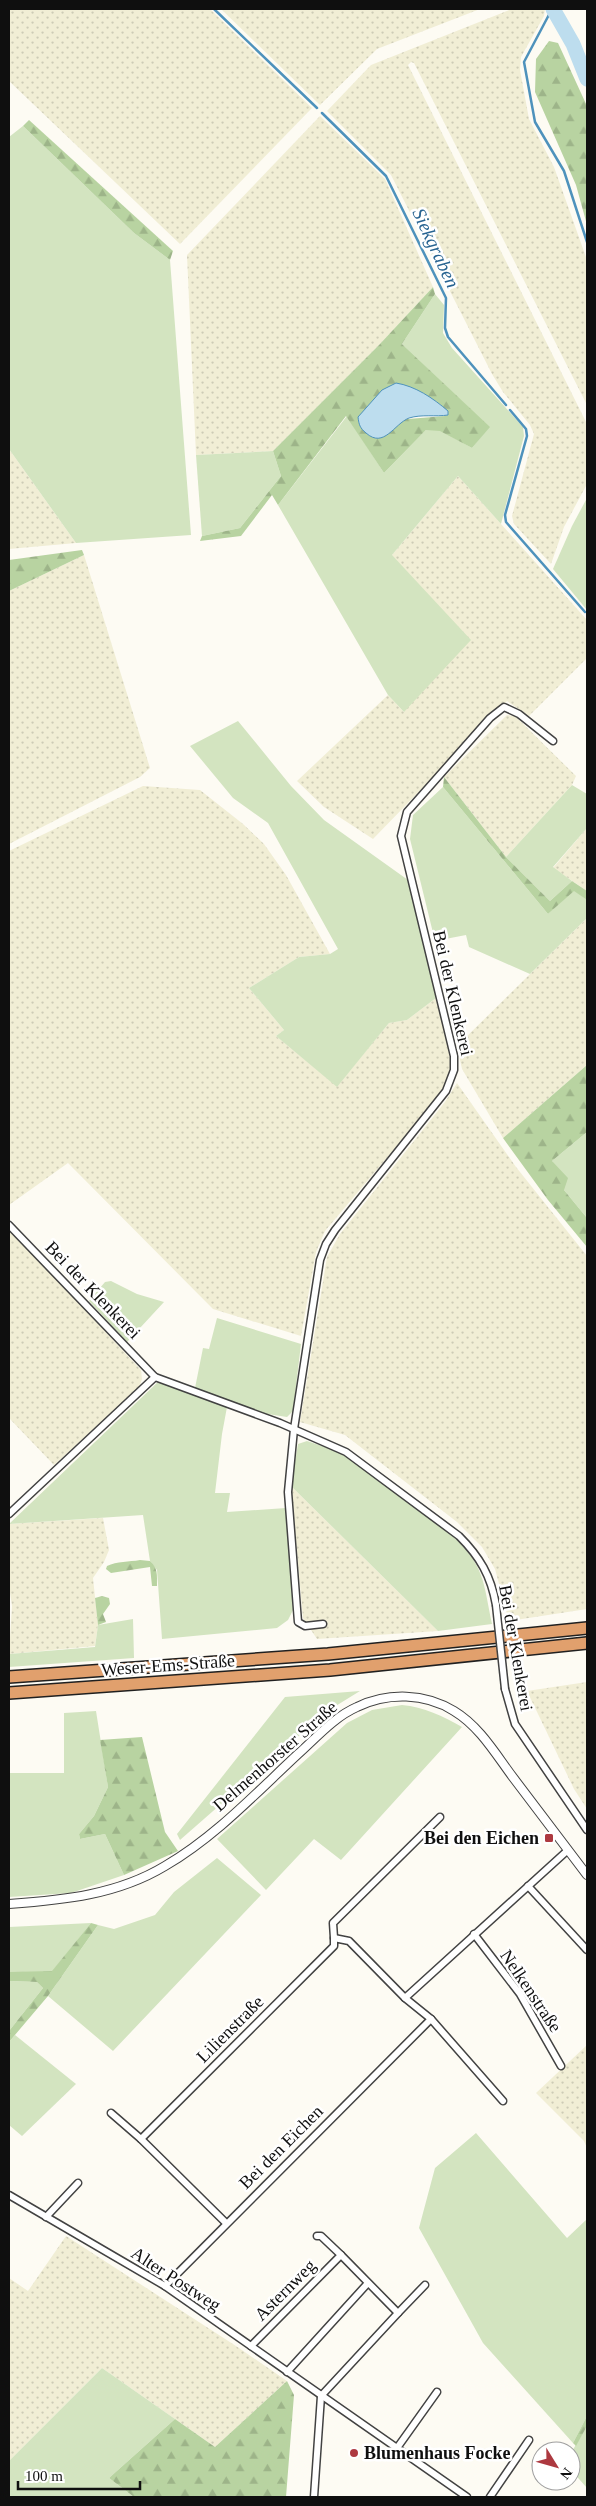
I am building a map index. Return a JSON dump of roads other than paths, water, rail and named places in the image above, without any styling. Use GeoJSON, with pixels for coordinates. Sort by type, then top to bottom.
{"type":"FeatureCollection","features":[{"type":"Feature","properties":{"kind":"highway","name":"Weser-Ems-Straße"},"geometry":{"type":"LineString","coordinates":[[9,1678],[328,1654],[587,1628]]}},
{"type":"Feature","properties":{"kind":"highway","name":"Weser-Ems-Straße"},"geometry":{"type":"LineString","coordinates":[[9,1693],[330,1670],[587,1644]]}},
{"type":"Feature","properties":{"kind":"street","name":"Bei der Klenkerei"},"geometry":{"type":"LineString","coordinates":[[323,1624],[305,1626],[298,1622],[288,1492],[294,1429],[320,1260],[326,1244],[446,1091],[454,1070],[454,1056],[402,836],[407,812],[490,718],[504,707],[519,714],[552,741]]}},
{"type":"Feature","properties":{"kind":"street","name":"Bei der Klenkerei"},"geometry":{"type":"LineString","coordinates":[[9,1224],[155,1377],[294,1429],[346,1452],[459,1536],[475,1552],[485,1567],[493,1587],[505,1689],[515,1724],[587,1830]]}},
{"type":"Feature","properties":{"kind":"street"},"geometry":{"type":"LineString","coordinates":[[9,1514],[155,1377]]}},
{"type":"Feature","properties":{"kind":"street","name":"Delmenhorster Straße"},"geometry":{"type":"LineString","coordinates":[[9,1904],[74,1898],[102,1893],[158,1870],[207,1836],[342,1715],[372,1700],[390,1696],[416,1697],[436,1702],[467,1721],[479,1732],[587,1876]]}},
{"type":"Feature","properties":{"kind":"street","name":"Lilienstraße"},"geometry":{"type":"LineString","coordinates":[[141,2139],[334,1946],[333,1923],[440,1817]]}},
{"type":"Feature","properties":{"kind":"street"},"geometry":{"type":"LineString","coordinates":[[405,1998],[568,1850]]}},
{"type":"Feature","properties":{"kind":"street"},"geometry":{"type":"LineString","coordinates":[[528,1886],[587,1950]]}},
{"type":"Feature","properties":{"kind":"street","name":"Nelkenstraße"},"geometry":{"type":"LineString","coordinates":[[474,1934],[520,1994],[562,2066]]}},
{"type":"Feature","properties":{"kind":"street"},"geometry":{"type":"LineString","coordinates":[[334,1938],[349,1941],[405,1998],[431,2019],[503,2101]]}},
{"type":"Feature","properties":{"kind":"street","name":"Bei den Eichen"},"geometry":{"type":"LineString","coordinates":[[164,2286],[431,2019]]}},
{"type":"Feature","properties":{"kind":"street"},"geometry":{"type":"LineString","coordinates":[[111,2113],[141,2139],[226,2224]]}},
{"type":"Feature","properties":{"kind":"street"},"geometry":{"type":"LineString","coordinates":[[46,2217],[78,2183]]}},
{"type":"Feature","properties":{"kind":"street","name":"Alter Postweg"},"geometry":{"type":"LineString","coordinates":[[9,2195],[164,2286],[467,2497]]}},
{"type":"Feature","properties":{"kind":"street","name":"Asternweg"},"geometry":{"type":"LineString","coordinates":[[317,2236],[321,2236],[398,2313]]}},
{"type":"Feature","properties":{"kind":"street","name":"Asternweg"},"geometry":{"type":"LineString","coordinates":[[251,2346],[341,2256]]}},
{"type":"Feature","properties":{"kind":"street"},"geometry":{"type":"LineString","coordinates":[[287,2372],[368,2284]]}},
{"type":"Feature","properties":{"kind":"street"},"geometry":{"type":"LineString","coordinates":[[314,2497],[321,2396],[425,2285]]}},
{"type":"Feature","properties":{"kind":"street"},"geometry":{"type":"LineString","coordinates":[[397,2448],[437,2392]]}},
{"type":"Feature","properties":{"kind":"street"},"geometry":{"type":"LineString","coordinates":[[490,2497],[529,2440]]}},
{"type":"Feature","properties":{"kind":"water"},"geometry":{"type":"Polygon","coordinates":[[[396,383],[410,387],[430,397],[448,411],[448,415],[409,418],[384,437],[372,437],[361,428],[358,417],[382,390],[396,383]]]}},
{"type":"Feature","properties":{"kind":"waterway","name":"Siekgraben"},"geometry":{"type":"LineString","coordinates":[[214,9],[317,108]]}},
{"type":"Feature","properties":{"kind":"waterway"},"geometry":{"type":"LineString","coordinates":[[552,9],[524,62],[535,122],[564,171],[587,242]]}},
{"type":"Feature","properties":{"kind":"waterway"},"geometry":{"type":"LineString","coordinates":[[553,9],[573,44],[587,79]]}},
{"type":"Feature","properties":{"kind":"waterway","name":"Siekgraben"},"geometry":{"type":"LineString","coordinates":[[322,113],[386,176],[446,298],[445,328],[448,337],[506,405]]}},
{"type":"Feature","properties":{"kind":"waterway","name":"Siekgraben"},"geometry":{"type":"LineString","coordinates":[[510,410],[526,429],[527,436],[505,515],[506,522],[585,612]]}},
{"type":"Feature","properties":{"kind":"place","name":"Bei den Eichen"},"geometry":{"type":"Point","coordinates":[549,1838]}},
{"type":"Feature","properties":{"kind":"place","name":"Blumenhaus Focke"},"geometry":{"type":"Point","coordinates":[354,2453]}}]}
